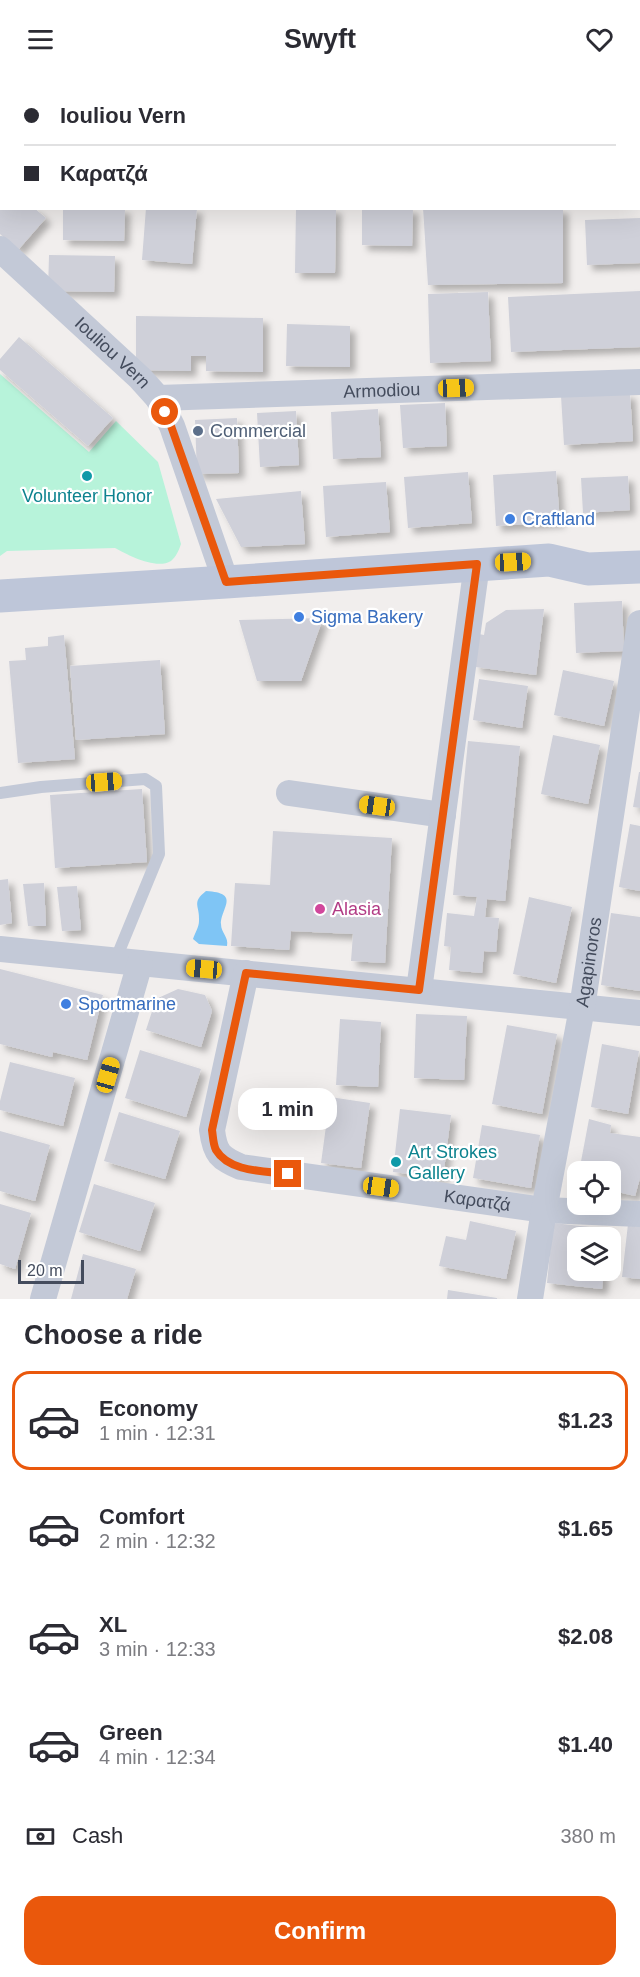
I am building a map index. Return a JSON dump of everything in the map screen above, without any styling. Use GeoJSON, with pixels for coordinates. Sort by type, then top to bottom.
{"type":"FeatureCollection","features":[{"type":"Feature","properties":{"kind":"main road"},"geometry":{"type":"LineString","coordinates":[[549,560],[582,546],[640,545]]}},
{"type":"Feature","properties":{"kind":"main road"},"geometry":{"type":"LineString","coordinates":[[0,596],[549,560],[588,569],[640,567]]}},
{"type":"Feature","properties":{"kind":"street","name":"Iouliou Vern"},"geometry":{"type":"LineString","coordinates":[[0,249],[140,378],[158,398],[171,426],[226,582]]}},
{"type":"Feature","properties":{"kind":"street","name":"Armodiou"},"geometry":{"type":"LineString","coordinates":[[158,398],[640,382]]}},
{"type":"Feature","properties":{"kind":"street"},"geometry":{"type":"LineString","coordinates":[[419,990],[477,564]]}},
{"type":"Feature","properties":{"kind":"street","name":"Agapinoros"},"geometry":{"type":"LineString","coordinates":[[530,1299],[544,1210],[582,1008],[640,623]]}},
{"type":"Feature","properties":{"kind":"street"},"geometry":{"type":"LineString","coordinates":[[289,793],[443,815]]}},
{"type":"Feature","properties":{"kind":"street"},"geometry":{"type":"LineString","coordinates":[[0,949],[640,1013]]}},
{"type":"Feature","properties":{"kind":"street"},"geometry":{"type":"LineString","coordinates":[[43,1299],[128,962]]}},
{"type":"Feature","properties":{"kind":"street","name":"Καρατζά"},"geometry":{"type":"LineString","coordinates":[[246,973],[212,1130],[214,1148],[224,1160],[241,1167],[544,1210],[640,1214]]}},
{"type":"Feature","properties":{"kind":"lane"},"geometry":{"type":"LineString","coordinates":[[0,793],[41,787],[145,779],[156,786],[159,854],[128,962]]}},
{"type":"Feature","properties":{"kind":"green space"},"geometry":{"type":"Polygon","coordinates":[[[0,374],[89,452],[116,421],[158,462],[181,544],[171,561],[150,563],[115,548],[7,551],[0,556],[0,374]]]}},
{"type":"Feature","properties":{"kind":"water"},"geometry":{"type":"Polygon","coordinates":[[[206,891],[217,892],[226,898],[221,924],[227,946],[199,944],[193,939],[199,923],[197,902],[206,891]]]}},
{"type":"Feature","properties":{"kind":"building"},"geometry":{"type":"Polygon","coordinates":[[[0,210],[36,210],[46,218],[18,250],[0,234],[0,210]]]}},
{"type":"Feature","properties":{"kind":"building"},"geometry":{"type":"Polygon","coordinates":[[[63,210],[125,210],[124,241],[63,240],[63,210]]]}},
{"type":"Feature","properties":{"kind":"building"},"geometry":{"type":"Polygon","coordinates":[[[146,210],[197,210],[192,264],[142,260],[146,210]]]}},
{"type":"Feature","properties":{"kind":"building"},"geometry":{"type":"Polygon","coordinates":[[[296,210],[336,210],[335,273],[295,273],[296,210]]]}},
{"type":"Feature","properties":{"kind":"building"},"geometry":{"type":"Polygon","coordinates":[[[362,210],[413,210],[412,246],[362,245],[362,210]]]}},
{"type":"Feature","properties":{"kind":"building"},"geometry":{"type":"Polygon","coordinates":[[[423,210],[563,210],[563,283],[428,285],[423,210]]]}},
{"type":"Feature","properties":{"kind":"building"},"geometry":{"type":"Polygon","coordinates":[[[640,218],[640,263],[587,265],[585,220],[640,218]]]}},
{"type":"Feature","properties":{"kind":"building"},"geometry":{"type":"Polygon","coordinates":[[[49,255],[115,256],[114,292],[48,291],[49,255]]]}},
{"type":"Feature","properties":{"kind":"building"},"geometry":{"type":"Polygon","coordinates":[[[640,291],[640,347],[511,352],[508,297],[640,291]]]}},
{"type":"Feature","properties":{"kind":"building"},"geometry":{"type":"Polygon","coordinates":[[[488,292],[491,361],[430,363],[428,294],[488,292]]]}},
{"type":"Feature","properties":{"kind":"building"},"geometry":{"type":"Polygon","coordinates":[[[136,316],[263,318],[263,372],[206,371],[206,356],[191,356],[191,371],[136,370],[136,316]]]}},
{"type":"Feature","properties":{"kind":"building"},"geometry":{"type":"Polygon","coordinates":[[[287,324],[350,326],[350,367],[286,366],[287,324]]]}},
{"type":"Feature","properties":{"kind":"building"},"geometry":{"type":"Polygon","coordinates":[[[19,337],[113,418],[88,446],[0,370],[0,359],[19,337]]]}},
{"type":"Feature","properties":{"kind":"building"},"geometry":{"type":"Polygon","coordinates":[[[630,393],[633,441],[564,445],[561,396],[630,393]]]}},
{"type":"Feature","properties":{"kind":"building"},"geometry":{"type":"Polygon","coordinates":[[[445,403],[447,446],[403,448],[400,405],[445,403]]]}},
{"type":"Feature","properties":{"kind":"building"},"geometry":{"type":"Polygon","coordinates":[[[378,409],[381,457],[333,459],[331,412],[378,409]]]}},
{"type":"Feature","properties":{"kind":"building"},"geometry":{"type":"Polygon","coordinates":[[[296,411],[299,465],[260,467],[257,413],[296,411]]]}},
{"type":"Feature","properties":{"kind":"building"},"geometry":{"type":"Polygon","coordinates":[[[237,418],[239,473],[197,474],[195,420],[237,418]]]}},
{"type":"Feature","properties":{"kind":"building"},"geometry":{"type":"Polygon","coordinates":[[[556,471],[560,522],[496,526],[493,475],[556,471]]]}},
{"type":"Feature","properties":{"kind":"building"},"geometry":{"type":"Polygon","coordinates":[[[468,472],[472,523],[408,528],[404,477],[468,472]]]}},
{"type":"Feature","properties":{"kind":"building"},"geometry":{"type":"Polygon","coordinates":[[[628,476],[630,510],[583,513],[581,478],[628,476]]]}},
{"type":"Feature","properties":{"kind":"building"},"geometry":{"type":"Polygon","coordinates":[[[386,482],[390,532],[326,537],[323,486],[386,482]]]}},
{"type":"Feature","properties":{"kind":"building"},"geometry":{"type":"Polygon","coordinates":[[[301,491],[305,544],[241,547],[216,499],[301,491]]]}},
{"type":"Feature","properties":{"kind":"building"},"geometry":{"type":"Polygon","coordinates":[[[622,601],[624,651],[576,653],[574,603],[622,601]]]}},
{"type":"Feature","properties":{"kind":"building"},"geometry":{"type":"Polygon","coordinates":[[[544,609],[536,675],[475,667],[479,634],[484,635],[486,623],[506,610],[544,609]]]}},
{"type":"Feature","properties":{"kind":"building"},"geometry":{"type":"Polygon","coordinates":[[[323,618],[301,681],[257,681],[239,620],[323,618]]]}},
{"type":"Feature","properties":{"kind":"building"},"geometry":{"type":"Polygon","coordinates":[[[64,635],[75,759],[18,763],[9,661],[26,660],[25,648],[48,646],[48,637],[64,635]]]}},
{"type":"Feature","properties":{"kind":"building"},"geometry":{"type":"Polygon","coordinates":[[[160,660],[165,734],[76,740],[70,666],[160,660]]]}},
{"type":"Feature","properties":{"kind":"building"},"geometry":{"type":"Polygon","coordinates":[[[563,670],[614,681],[604,726],[554,715],[563,670]]]}},
{"type":"Feature","properties":{"kind":"building"},"geometry":{"type":"Polygon","coordinates":[[[479,679],[528,686],[522,728],[473,720],[479,679]]]}},
{"type":"Feature","properties":{"kind":"building"},"geometry":{"type":"Polygon","coordinates":[[[553,735],[600,745],[588,804],[541,794],[553,735]]]}},
{"type":"Feature","properties":{"kind":"building"},"geometry":{"type":"Polygon","coordinates":[[[468,741],[520,746],[505,901],[487,899],[485,917],[499,918],[496,952],[484,951],[482,973],[449,970],[451,947],[444,946],[447,913],[474,916],[477,897],[453,895],[468,741]]]}},
{"type":"Feature","properties":{"kind":"building"},"geometry":{"type":"Polygon","coordinates":[[[640,772],[640,808],[633,807],[640,772]]]}},
{"type":"Feature","properties":{"kind":"building"},"geometry":{"type":"Polygon","coordinates":[[[142,789],[147,862],[55,868],[50,795],[142,789]]]}},
{"type":"Feature","properties":{"kind":"building"},"geometry":{"type":"Polygon","coordinates":[[[630,824],[640,826],[640,891],[619,887],[630,824]]]}},
{"type":"Feature","properties":{"kind":"building"},"geometry":{"type":"Polygon","coordinates":[[[273,831],[392,838],[385,963],[351,961],[353,934],[291,931],[289,950],[231,946],[235,883],[270,885],[273,831]]]}},
{"type":"Feature","properties":{"kind":"building"},"geometry":{"type":"Polygon","coordinates":[[[8,879],[12,923],[0,925],[0,880],[8,879]]]}},
{"type":"Feature","properties":{"kind":"building"},"geometry":{"type":"Polygon","coordinates":[[[44,883],[46,926],[28,926],[23,884],[44,883]]]}},
{"type":"Feature","properties":{"kind":"building"},"geometry":{"type":"Polygon","coordinates":[[[77,886],[81,930],[62,931],[57,887],[77,886]]]}},
{"type":"Feature","properties":{"kind":"building"},"geometry":{"type":"Polygon","coordinates":[[[529,897],[572,907],[556,983],[513,974],[529,897]]]}},
{"type":"Feature","properties":{"kind":"building"},"geometry":{"type":"Polygon","coordinates":[[[611,913],[640,917],[640,991],[601,985],[611,913]]]}},
{"type":"Feature","properties":{"kind":"building"},"geometry":{"type":"Polygon","coordinates":[[[0,969],[103,995],[87,1060],[53,1052],[52,1057],[0,1044],[0,969]]]}},
{"type":"Feature","properties":{"kind":"building"},"geometry":{"type":"Polygon","coordinates":[[[178,989],[205,995],[212,1011],[201,1047],[146,1030],[156,999],[178,989]]]}},
{"type":"Feature","properties":{"kind":"building"},"geometry":{"type":"Polygon","coordinates":[[[416,1014],[467,1016],[464,1080],[414,1078],[416,1014]]]}},
{"type":"Feature","properties":{"kind":"building"},"geometry":{"type":"Polygon","coordinates":[[[340,1019],[381,1022],[378,1087],[336,1085],[340,1019]]]}},
{"type":"Feature","properties":{"kind":"building"},"geometry":{"type":"Polygon","coordinates":[[[507,1025],[557,1034],[542,1114],[492,1104],[507,1025]]]}},
{"type":"Feature","properties":{"kind":"building"},"geometry":{"type":"Polygon","coordinates":[[[602,1044],[639,1051],[628,1114],[591,1107],[602,1044]]]}},
{"type":"Feature","properties":{"kind":"building"},"geometry":{"type":"Polygon","coordinates":[[[140,1050],[201,1069],[186,1117],[125,1098],[140,1050]]]}},
{"type":"Feature","properties":{"kind":"building"},"geometry":{"type":"Polygon","coordinates":[[[10,1062],[75,1078],[63,1126],[0,1110],[0,1101],[10,1062]]]}},
{"type":"Feature","properties":{"kind":"building"},"geometry":{"type":"Polygon","coordinates":[[[330,1097],[370,1103],[361,1168],[321,1163],[330,1097]]]}},
{"type":"Feature","properties":{"kind":"building"},"geometry":{"type":"Polygon","coordinates":[[[400,1109],[451,1115],[443,1178],[393,1172],[400,1109]]]}},
{"type":"Feature","properties":{"kind":"building"},"geometry":{"type":"Polygon","coordinates":[[[119,1112],[180,1131],[165,1179],[104,1161],[119,1112]]]}},
{"type":"Feature","properties":{"kind":"building"},"geometry":{"type":"Polygon","coordinates":[[[589,1119],[611,1125],[610,1133],[640,1137],[640,1178],[635,1196],[621,1193],[621,1161],[581,1161],[589,1119]]]}},
{"type":"Feature","properties":{"kind":"building"},"geometry":{"type":"Polygon","coordinates":[[[482,1125],[540,1135],[531,1188],[473,1178],[482,1125]]]}},
{"type":"Feature","properties":{"kind":"building"},"geometry":{"type":"Polygon","coordinates":[[[0,1131],[50,1145],[35,1201],[0,1191],[0,1131]]]}},
{"type":"Feature","properties":{"kind":"building"},"geometry":{"type":"Polygon","coordinates":[[[94,1184],[155,1203],[140,1251],[79,1232],[94,1184]]]}},
{"type":"Feature","properties":{"kind":"building"},"geometry":{"type":"Polygon","coordinates":[[[0,1204],[31,1213],[15,1269],[0,1264],[0,1204]]]}},
{"type":"Feature","properties":{"kind":"building"},"geometry":{"type":"Polygon","coordinates":[[[470,1221],[516,1231],[506,1279],[439,1266],[446,1236],[466,1240],[470,1221]]]}},
{"type":"Feature","properties":{"kind":"building"},"geometry":{"type":"Polygon","coordinates":[[[553,1223],[590,1227],[567,1227],[567,1281],[603,1281],[602,1289],[547,1283],[553,1223]]]}},
{"type":"Feature","properties":{"kind":"building"},"geometry":{"type":"Polygon","coordinates":[[[628,1224],[640,1225],[640,1279],[622,1277],[628,1224]]]}},
{"type":"Feature","properties":{"kind":"building"},"geometry":{"type":"Polygon","coordinates":[[[83,1254],[136,1269],[127,1299],[71,1299],[83,1254]]]}},
{"type":"Feature","properties":{"kind":"building"},"geometry":{"type":"Polygon","coordinates":[[[448,1290],[497,1298],[497,1299],[447,1299],[448,1290]]]}},
{"type":"Feature","properties":{"kind":"place","name":"Commercial"},"geometry":{"type":"Point","coordinates":[198,431]}},
{"type":"Feature","properties":{"kind":"place","name":"Volunteer Honor"},"geometry":{"type":"Point","coordinates":[87,476]}},
{"type":"Feature","properties":{"kind":"place","name":"Craftland"},"geometry":{"type":"Point","coordinates":[510,519]}},
{"type":"Feature","properties":{"kind":"place","name":"Sigma Bakery"},"geometry":{"type":"Point","coordinates":[299,617]}},
{"type":"Feature","properties":{"kind":"place","name":"Alasia"},"geometry":{"type":"Point","coordinates":[320,909]}},
{"type":"Feature","properties":{"kind":"place","name":"Sportmarine"},"geometry":{"type":"Point","coordinates":[66,1004]}},
{"type":"Feature","properties":{"kind":"place","name":"Art Strokes Gallery"},"geometry":{"type":"Point","coordinates":[396,1162]}},
{"type":"Feature","properties":{"kind":"route"},"geometry":{"type":"LineString","coordinates":[[165,412],[226,582],[477,564],[419,990],[246,973],[212,1130],[214,1148],[224,1160],[241,1167],[288,1174]]}}]}
